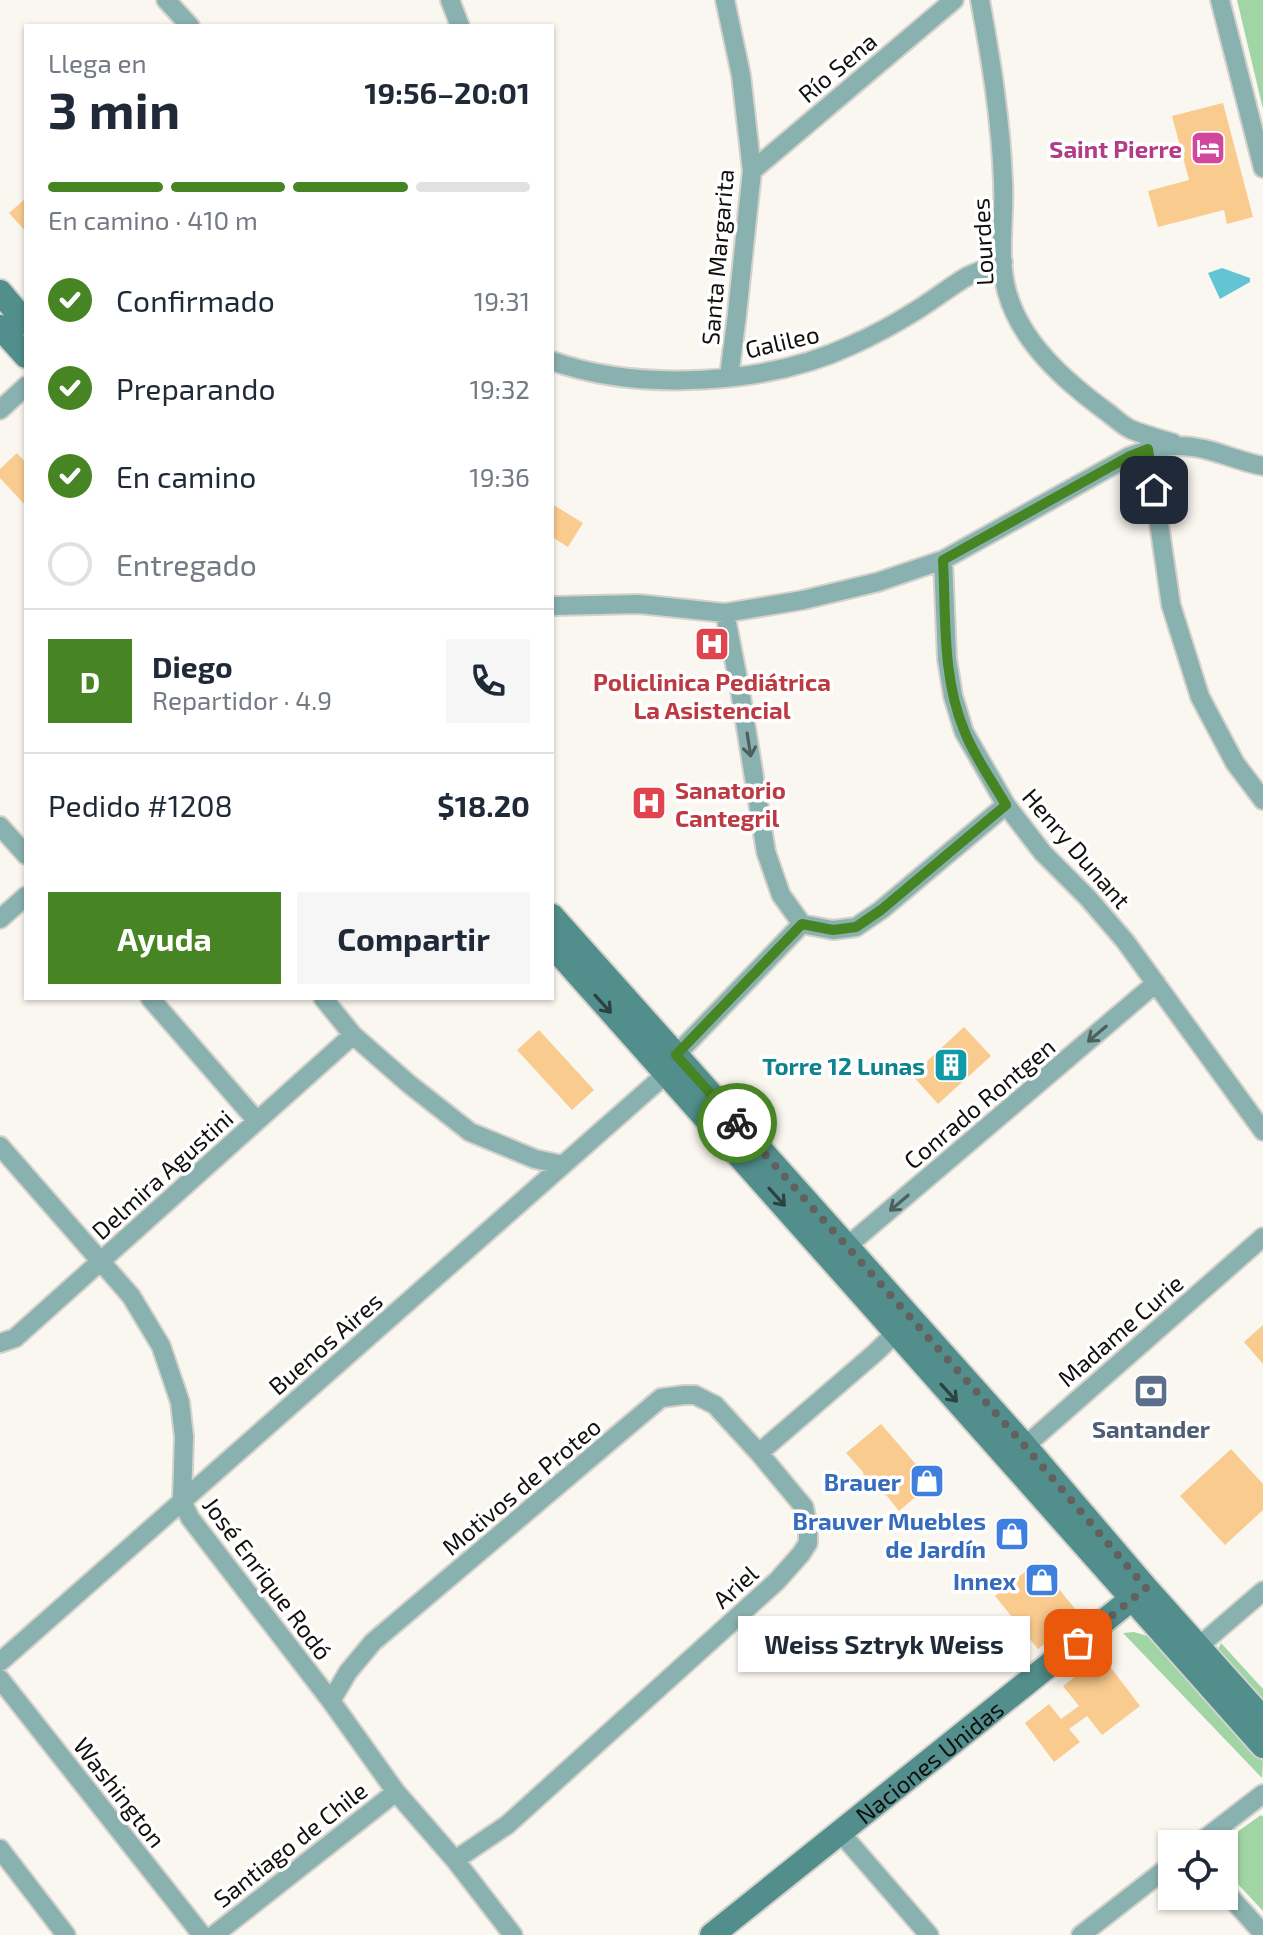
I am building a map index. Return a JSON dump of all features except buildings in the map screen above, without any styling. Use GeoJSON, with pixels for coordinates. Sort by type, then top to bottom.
{"type":"FeatureCollection","features":[{"type":"Feature","properties":{"kind":"main road"},"geometry":{"type":"LineString","coordinates":[[0,292],[24,321]]}},
{"type":"Feature","properties":{"kind":"main road"},"geometry":{"type":"LineString","coordinates":[[0,327],[24,354]]}},
{"type":"Feature","properties":{"kind":"main road"},"geometry":{"type":"LineString","coordinates":[[554,919],[671,1065]]}},
{"type":"Feature","properties":{"kind":"main road"},"geometry":{"type":"LineString","coordinates":[[554,947],[671,1065],[1139,1593],[1192,1651],[1263,1719]]}},
{"type":"Feature","properties":{"kind":"main road","name":"Naciones Unidas"},"geometry":{"type":"LineString","coordinates":[[712,1935],[1139,1593]]}},
{"type":"Feature","properties":{"kind":"main road"},"geometry":{"type":"LineString","coordinates":[[1192,1651],[1263,1746]]}},
{"type":"Feature","properties":{"kind":"street"},"geometry":{"type":"LineString","coordinates":[[166,0],[188,24]]}},
{"type":"Feature","properties":{"kind":"street"},"geometry":{"type":"LineString","coordinates":[[450,0],[459,24]]}},
{"type":"Feature","properties":{"kind":"street","name":"Santa Margarita"},"geometry":{"type":"LineString","coordinates":[[725,0],[741,75],[752,171],[729,377]]}},
{"type":"Feature","properties":{"kind":"street","name":"Río Sena"},"geometry":{"type":"LineString","coordinates":[[752,171],[954,0]]}},
{"type":"Feature","properties":{"kind":"street","name":"Lourdes"},"geometry":{"type":"LineString","coordinates":[[980,0],[996,98],[1003,182],[1006,290],[1014,314],[1054,368],[1090,400],[1130,429],[1179,445]]}},
{"type":"Feature","properties":{"kind":"street"},"geometry":{"type":"LineString","coordinates":[[1220,0],[1263,168]]}},
{"type":"Feature","properties":{"kind":"street","name":"Galileo"},"geometry":{"type":"LineString","coordinates":[[554,362],[594,374],[677,381],[729,377],[817,361],[854,345],[968,277],[1003,262]]}},
{"type":"Feature","properties":{"kind":"street"},"geometry":{"type":"LineString","coordinates":[[0,410],[24,388]]}},
{"type":"Feature","properties":{"kind":"street"},"geometry":{"type":"LineString","coordinates":[[554,606],[639,604],[725,613],[803,600],[943,560],[1128,457],[1148,449],[1179,445],[1263,466]]}},
{"type":"Feature","properties":{"kind":"street"},"geometry":{"type":"LineString","coordinates":[[1148,449],[1171,605],[1200,697],[1235,763],[1263,800]]}},
{"type":"Feature","properties":{"kind":"street","name":"Henry Dunant"},"geometry":{"type":"LineString","coordinates":[[943,560],[947,659],[953,696],[964,732],[1006,805],[1043,853],[1125,941],[1263,1131]]}},
{"type":"Feature","properties":{"kind":"street"},"geometry":{"type":"LineString","coordinates":[[725,613],[766,852],[781,895],[802,924],[833,930],[856,927],[881,910],[1006,805]]}},
{"type":"Feature","properties":{"kind":"street"},"geometry":{"type":"LineString","coordinates":[[0,826],[24,853]]}},
{"type":"Feature","properties":{"kind":"street"},"geometry":{"type":"LineString","coordinates":[[0,919],[24,898]]}},
{"type":"Feature","properties":{"kind":"street","name":"Buenos Aires"},"geometry":{"type":"LineString","coordinates":[[0,1662],[563,1165],[671,1065],[802,924]]}},
{"type":"Feature","properties":{"kind":"street","name":"Conrado Rontgen"},"geometry":{"type":"LineString","coordinates":[[840,1253],[1156,983]]}},
{"type":"Feature","properties":{"kind":"street"},"geometry":{"type":"LineString","coordinates":[[152,1000],[257,1121]]}},
{"type":"Feature","properties":{"kind":"street"},"geometry":{"type":"LineString","coordinates":[[325,1000],[353,1035],[470,1132],[535,1159],[563,1165]]}},
{"type":"Feature","properties":{"kind":"street","name":"Delmira Agustini"},"geometry":{"type":"LineString","coordinates":[[0,1343],[15,1338],[353,1035]]}},
{"type":"Feature","properties":{"kind":"street","name":"José Enrique Rodó"},"geometry":{"type":"LineString","coordinates":[[0,1146],[131,1296],[161,1346],[180,1402],[184,1437],[182,1501],[190,1518],[331,1701],[396,1792],[455,1860],[513,1935]]}},
{"type":"Feature","properties":{"kind":"street","name":"Madame Curie"},"geometry":{"type":"LineString","coordinates":[[1017,1453],[1263,1237]]}},
{"type":"Feature","properties":{"kind":"street"},"geometry":{"type":"LineString","coordinates":[[759,1453],[903,1326]]}},
{"type":"Feature","properties":{"kind":"street","name":"Motivos de Proteo"},"geometry":{"type":"LineString","coordinates":[[331,1701],[348,1672],[373,1642],[661,1398],[695,1395],[715,1405],[759,1453]]}},
{"type":"Feature","properties":{"kind":"street","name":"Ariel"},"geometry":{"type":"LineString","coordinates":[[455,1860],[507,1825],[777,1581],[801,1554],[808,1543],[804,1507],[759,1453]]}},
{"type":"Feature","properties":{"kind":"street"},"geometry":{"type":"LineString","coordinates":[[1192,1651],[1263,1591]]}},
{"type":"Feature","properties":{"kind":"street","name":"Washington"},"geometry":{"type":"LineString","coordinates":[[0,1679],[202,1935]]}},
{"type":"Feature","properties":{"kind":"street","name":"Santiago de Chile"},"geometry":{"type":"LineString","coordinates":[[214,1935],[396,1792]]}},
{"type":"Feature","properties":{"kind":"street"},"geometry":{"type":"LineString","coordinates":[[1216,1830],[1263,1794]]}},
{"type":"Feature","properties":{"kind":"street"},"geometry":{"type":"LineString","coordinates":[[840,1832],[929,1935]]}},
{"type":"Feature","properties":{"kind":"street"},"geometry":{"type":"LineString","coordinates":[[0,1849],[66,1935]]}},
{"type":"Feature","properties":{"kind":"street"},"geometry":{"type":"LineString","coordinates":[[1081,1935],[1158,1875]]}},
{"type":"Feature","properties":{"kind":"street"},"geometry":{"type":"LineString","coordinates":[[1238,1907],[1257,1929]]}},
{"type":"Feature","properties":{"kind":"green space"},"geometry":{"type":"Polygon","coordinates":[[[1237,0],[1263,0],[1263,109],[1237,0]]]}},
{"type":"Feature","properties":{"kind":"green space"},"geometry":{"type":"Polygon","coordinates":[[[1134,1632],[1151,1637],[1263,1761],[1262,1778],[1123,1633],[1134,1632]]]}},
{"type":"Feature","properties":{"kind":"green space"},"geometry":{"type":"Polygon","coordinates":[[[1221,1643],[1263,1689],[1263,1700],[1220,1653],[1221,1643]]]}},
{"type":"Feature","properties":{"kind":"green space"},"geometry":{"type":"Polygon","coordinates":[[[1261,1815],[1263,1817],[1263,1911],[1238,1884],[1238,1831],[1261,1815]]]}},
{"type":"Feature","properties":{"kind":"water"},"geometry":{"type":"Polygon","coordinates":[[[1222,268],[1250,278],[1250,282],[1220,299],[1208,273],[1222,268]]]}},
{"type":"Feature","properties":{"kind":"way so far"},"geometry":{"type":"LineString","coordinates":[[737,1123],[1024,1445],[1146,1588],[1078,1643]]}},
{"type":"Feature","properties":{"kind":"place","name":"Saint Pierre"},"geometry":{"type":"Point","coordinates":[1208,148]}},
{"type":"Feature","properties":{"kind":"place","name":"Policlinica Pediátrica La Asistencial"},"geometry":{"type":"Point","coordinates":[712,644]}},
{"type":"Feature","properties":{"kind":"place","name":"Sanatorio Cantegril"},"geometry":{"type":"Point","coordinates":[649,803]}},
{"type":"Feature","properties":{"kind":"place","name":"Torre 12 Lunas"},"geometry":{"type":"Point","coordinates":[951,1065]}},
{"type":"Feature","properties":{"kind":"place","name":"Santander"},"geometry":{"type":"Point","coordinates":[1151,1391]}},
{"type":"Feature","properties":{"kind":"place","name":"Brauer"},"geometry":{"type":"Point","coordinates":[927,1481]}},
{"type":"Feature","properties":{"kind":"place","name":"Brauver Muebles de Jardín"},"geometry":{"type":"Point","coordinates":[1012,1534]}},
{"type":"Feature","properties":{"kind":"place","name":"Innex"},"geometry":{"type":"Point","coordinates":[1042,1580]}},
{"type":"Feature","properties":{"kind":"place","name":"Weiss Sztryk Weiss"},"geometry":{"type":"Point","coordinates":[1078,1643]}},
{"type":"Feature","properties":{"kind":"route"},"geometry":{"type":"LineString","coordinates":[[737,1123],[676,1055],[802,924],[833,930],[856,927],[881,910],[1006,805],[964,732],[953,696],[947,659],[943,560],[1128,457],[1148,449],[1154,490]]}}]}
